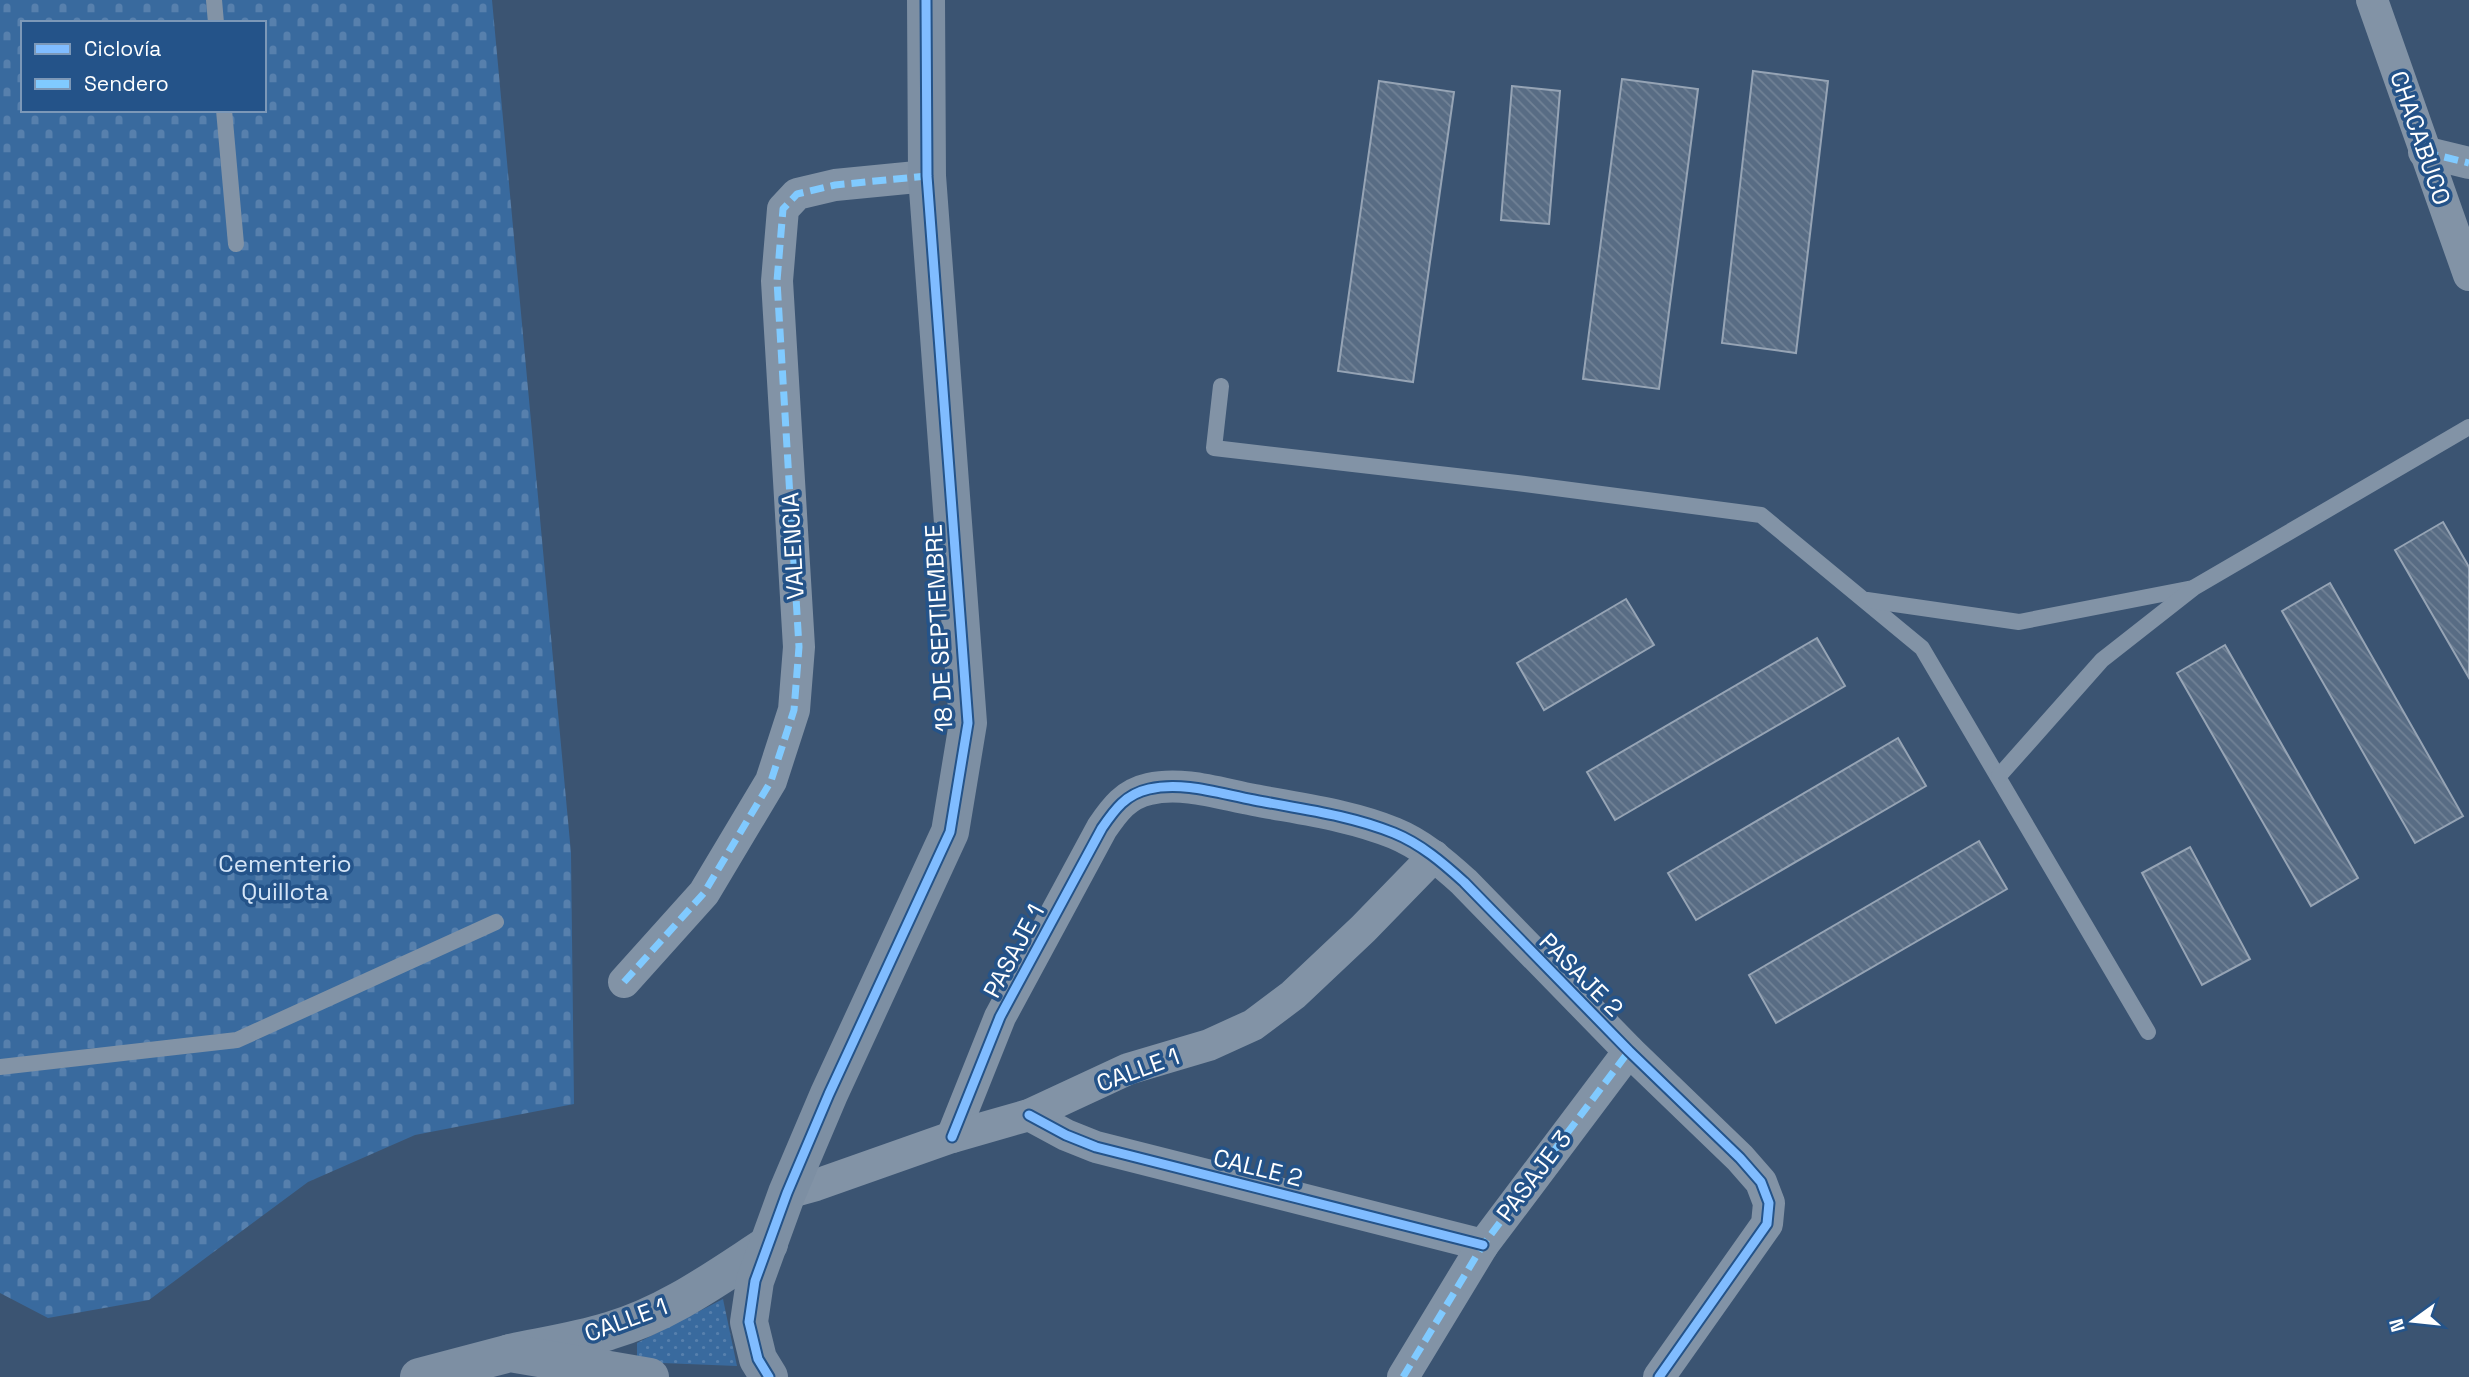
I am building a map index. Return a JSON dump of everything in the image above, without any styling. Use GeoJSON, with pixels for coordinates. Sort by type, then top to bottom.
{"type":"FeatureCollection","features":[{"type":"Feature","properties":{"kind":"street","name":"18 DE SEPTIEMBRE"},"geometry":{"type":"LineString","coordinates":[[769,1377],[758,1359],[749,1322],[755,1281],[829,1094],[950,832],[968,723],[927,176],[926,0]]}},
{"type":"Feature","properties":{"kind":"street","name":"CHACABUCO"},"geometry":{"type":"LineString","coordinates":[[2371,0],[2469,275]]}},
{"type":"Feature","properties":{"kind":"street"},"geometry":{"type":"LineString","coordinates":[[2424,152],[2469,163]]}},
{"type":"Feature","properties":{"kind":"street","name":"VALENCIA"},"geometry":{"type":"LineString","coordinates":[[624,982],[704,893],[771,781],[794,710],[799,647],[777,281],[783,209],[797,194],[835,185],[927,176]]}},
{"type":"Feature","properties":{"kind":"street","name":"PASAJE 2"},"geometry":{"type":"LineString","coordinates":[[1131,795],[1150,788],[1180,786],[1354,819],[1396,834],[1434,856],[1464,882],[1629,1051],[1740,1158],[1761,1182],[1769,1203],[1767,1224],[1659,1377]]}},
{"type":"Feature","properties":{"kind":"street","name":"PASAJE 1"},"geometry":{"type":"LineString","coordinates":[[952,1137],[1000,1017],[1102,828],[1116,807],[1131,795]]}},
{"type":"Feature","properties":{"kind":"street","name":"CALLE 1"},"geometry":{"type":"LineString","coordinates":[[788,1193],[952,1137],[1029,1115],[1128,1069],[1209,1045],[1253,1025],[1293,995],[1363,929],[1434,856]]}},
{"type":"Feature","properties":{"kind":"street","name":"PASAJE 3"},"geometry":{"type":"LineString","coordinates":[[1403,1377],[1483,1245],[1629,1051]]}},
{"type":"Feature","properties":{"kind":"street","name":"CALLE 2"},"geometry":{"type":"LineString","coordinates":[[1029,1115],[1066,1135],[1096,1147],[1483,1245]]}},
{"type":"Feature","properties":{"kind":"street","name":"CALLE 1"},"geometry":{"type":"LineString","coordinates":[[419,1377],[610,1331],[657,1313],[769,1244]]}},
{"type":"Feature","properties":{"kind":"street"},"geometry":{"type":"LineString","coordinates":[[510,1353],[650,1377]]}},
{"type":"Feature","properties":{"kind":"lane"},"geometry":{"type":"LineString","coordinates":[[214,0],[216,21]]}},
{"type":"Feature","properties":{"kind":"lane"},"geometry":{"type":"LineString","coordinates":[[224,112],[236,244]]}},
{"type":"Feature","properties":{"kind":"lane"},"geometry":{"type":"LineString","coordinates":[[1221,386],[1214,448],[1517,482],[1761,515],[1923,648],[2148,1032]]}},
{"type":"Feature","properties":{"kind":"lane"},"geometry":{"type":"LineString","coordinates":[[1999,776],[2102,660],[2195,587],[2469,427]]}},
{"type":"Feature","properties":{"kind":"lane"},"geometry":{"type":"LineString","coordinates":[[1864,599],[2019,622],[2195,587]]}},
{"type":"Feature","properties":{"kind":"lane"},"geometry":{"type":"LineString","coordinates":[[0,1068],[237,1040],[496,922]]}},
{"type":"Feature","properties":{"kind":"green space","name":"Cementerio Quillota"},"geometry":{"type":"Polygon","coordinates":[[[0,0],[492,0],[571,853],[574,1104],[415,1135],[308,1182],[149,1300],[48,1318],[0,1293],[0,0]]]}},
{"type":"Feature","properties":{"kind":"green space"},"geometry":{"type":"Polygon","coordinates":[[[723,1299],[737,1366],[637,1362],[637,1343],[723,1299]]]}},
{"type":"Feature","properties":{"kind":"building"},"geometry":{"type":"Polygon","coordinates":[[[1753,71],[1828,81],[1796,353],[1722,343],[1753,71]]]}},
{"type":"Feature","properties":{"kind":"building"},"geometry":{"type":"Polygon","coordinates":[[[1622,79],[1698,89],[1659,389],[1583,379],[1622,79]]]}},
{"type":"Feature","properties":{"kind":"building"},"geometry":{"type":"Polygon","coordinates":[[[1379,81],[1454,92],[1413,382],[1338,371],[1379,81]]]}},
{"type":"Feature","properties":{"kind":"building"},"geometry":{"type":"Polygon","coordinates":[[[1512,86],[1560,91],[1549,224],[1501,220],[1512,86]]]}},
{"type":"Feature","properties":{"kind":"building"},"geometry":{"type":"Polygon","coordinates":[[[2443,522],[2469,567],[2469,678],[2395,550],[2443,522]]]}},
{"type":"Feature","properties":{"kind":"building"},"geometry":{"type":"Polygon","coordinates":[[[2330,583],[2463,816],[2415,843],[2282,611],[2330,583]]]}},
{"type":"Feature","properties":{"kind":"building"},"geometry":{"type":"Polygon","coordinates":[[[1626,599],[1654,645],[1544,710],[1517,663],[1626,599]]]}},
{"type":"Feature","properties":{"kind":"building"},"geometry":{"type":"Polygon","coordinates":[[[1817,638],[1845,686],[1615,820],[1587,772],[1817,638]]]}},
{"type":"Feature","properties":{"kind":"building"},"geometry":{"type":"Polygon","coordinates":[[[2225,645],[2358,878],[2311,906],[2177,673],[2225,645]]]}},
{"type":"Feature","properties":{"kind":"building"},"geometry":{"type":"Polygon","coordinates":[[[1898,738],[1926,786],[1696,920],[1668,873],[1898,738]]]}},
{"type":"Feature","properties":{"kind":"building"},"geometry":{"type":"Polygon","coordinates":[[[1979,841],[2007,889],[1776,1023],[1749,975],[1979,841]]]}},
{"type":"Feature","properties":{"kind":"building"},"geometry":{"type":"Polygon","coordinates":[[[2190,847],[2250,959],[2202,985],[2142,873],[2190,847]]]}},
{"type":"Feature","properties":{"kind":"marked path"},"geometry":{"type":"LineString","coordinates":[[2424,152],[2469,163]]}},
{"type":"Feature","properties":{"kind":"marked path"},"geometry":{"type":"LineString","coordinates":[[624,982],[704,893],[771,781],[794,710],[799,647],[777,281],[783,209],[797,194],[835,185],[927,176]]}},
{"type":"Feature","properties":{"kind":"marked path"},"geometry":{"type":"LineString","coordinates":[[1403,1377],[1483,1245],[1629,1051]]}},
{"type":"Feature","properties":{"kind":"cycle path"},"geometry":{"type":"LineString","coordinates":[[769,1377],[758,1359],[749,1322],[755,1281],[787,1193],[829,1094],[950,832],[968,723],[927,176],[926,0]]}},
{"type":"Feature","properties":{"kind":"cycle path"},"geometry":{"type":"LineString","coordinates":[[952,1137],[1000,1017],[1102,828],[1127,799],[1149,789],[1188,787],[1325,813],[1377,827],[1404,837],[1422,848],[1464,882],[1761,1182],[1769,1203],[1767,1224],[1659,1377]]}},
{"type":"Feature","properties":{"kind":"cycle path"},"geometry":{"type":"LineString","coordinates":[[1029,1115],[1066,1135],[1096,1147],[1483,1245]]}}]}
